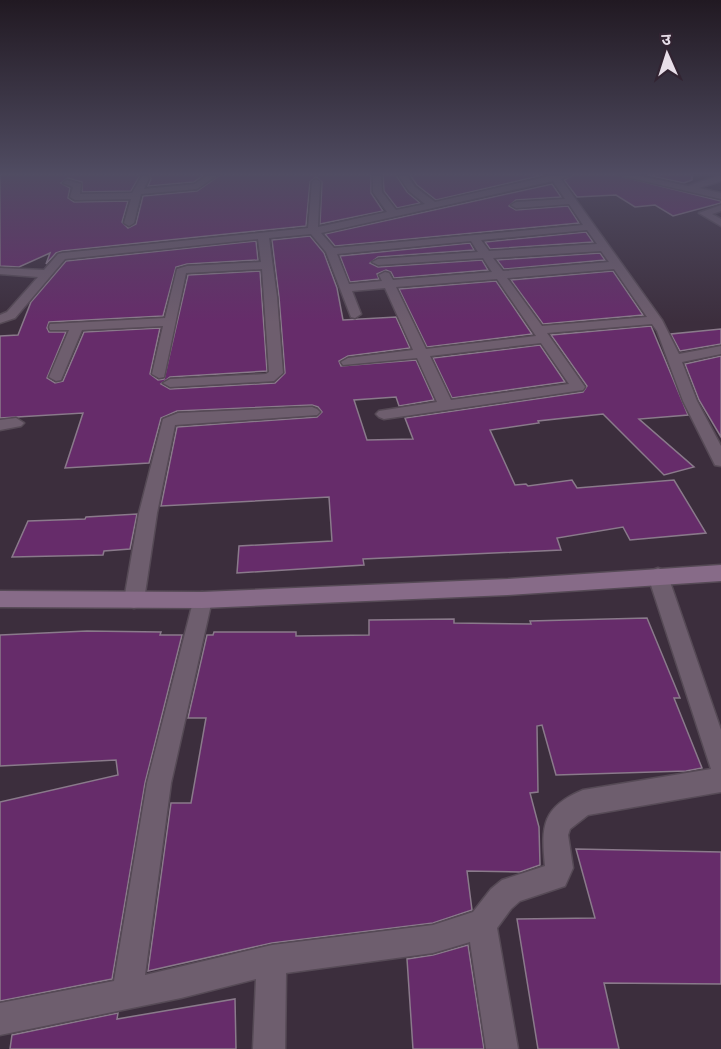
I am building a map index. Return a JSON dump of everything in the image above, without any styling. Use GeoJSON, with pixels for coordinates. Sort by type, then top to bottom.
{"type":"FeatureCollection","features":[{"type":"Feature","properties":{"kind":"street"},"geometry":{"type":"LineString","coordinates":[[313,224],[313,230],[331,251],[355,314]]}},
{"type":"Feature","properties":{"kind":"street"},"geometry":{"type":"LineString","coordinates":[[0,320],[11,315],[62,256],[313,230],[344,224]]}},
{"type":"Feature","properties":{"kind":"street"},"geometry":{"type":"LineString","coordinates":[[590,224],[663,331],[690,400],[720,455]]}},
{"type":"Feature","properties":{"kind":"street"},"geometry":{"type":"LineString","coordinates":[[331,251],[592,227]]}},
{"type":"Feature","properties":{"kind":"street"},"geometry":{"type":"LineString","coordinates":[[263,235],[268,265],[276,374],[268,378],[164,379],[170,322],[179,274],[183,269],[268,265]]}},
{"type":"Feature","properties":{"kind":"street"},"geometry":{"type":"LineString","coordinates":[[384,414],[578,387],[474,238]]}},
{"type":"Feature","properties":{"kind":"street"},"geometry":{"type":"LineString","coordinates":[[378,262],[606,247]]}},
{"type":"Feature","properties":{"kind":"street"},"geometry":{"type":"LineString","coordinates":[[369,248],[389,283],[446,406]]}},
{"type":"Feature","properties":{"kind":"street"},"geometry":{"type":"LineString","coordinates":[[344,288],[618,265]]}},
{"type":"Feature","properties":{"kind":"street"},"geometry":{"type":"LineString","coordinates":[[0,271],[48,274]]}},
{"type":"Feature","properties":{"kind":"street"},"geometry":{"type":"LineString","coordinates":[[348,362],[423,354],[656,320]]}},
{"type":"Feature","properties":{"kind":"street"},"geometry":{"type":"LineString","coordinates":[[55,327],[170,322]]}},
{"type":"Feature","properties":{"kind":"street"},"geometry":{"type":"LineString","coordinates":[[57,377],[77,326]]}},
{"type":"Feature","properties":{"kind":"street"},"geometry":{"type":"LineString","coordinates":[[674,359],[721,350]]}},
{"type":"Feature","properties":{"kind":"street"},"geometry":{"type":"LineString","coordinates":[[134,600],[148,513],[168,422],[178,418],[312,412]]}},
{"type":"Feature","properties":{"kind":"street"},"geometry":{"type":"LineString","coordinates":[[0,425],[16,423]]}},
{"type":"Feature","properties":{"kind":"street"},"geometry":{"type":"LineString","coordinates":[[0,599],[202,600],[508,587],[721,573]]}},
{"type":"Feature","properties":{"kind":"street"},"geometry":{"type":"LineString","coordinates":[[658,576],[721,765]]}},
{"type":"Feature","properties":{"kind":"street"},"geometry":{"type":"LineString","coordinates":[[127,993],[159,783],[202,600]]}},
{"type":"Feature","properties":{"kind":"street"},"geometry":{"type":"LineString","coordinates":[[0,1019],[181,983],[272,960],[433,939],[482,924],[501,898],[512,890],[555,876],[559,868],[555,835],[559,821],[582,803],[721,780]]}},
{"type":"Feature","properties":{"kind":"street"},"geometry":{"type":"LineString","coordinates":[[482,924],[502,1049]]}},
{"type":"Feature","properties":{"kind":"street"},"geometry":{"type":"LineString","coordinates":[[269,1049],[272,960]]}},
{"type":"Feature","properties":{"kind":"building"},"geometry":{"type":"Polygon","coordinates":[[[0,224],[124,224],[128,228],[136,224],[306,224],[306,226],[62,251],[56,253],[46,264],[50,253],[19,267],[0,266],[0,224]]]}},
{"type":"Feature","properties":{"kind":"building"},"geometry":{"type":"Polygon","coordinates":[[[371,224],[569,224],[335,246],[325,234],[371,224]]]}},
{"type":"Feature","properties":{"kind":"building"},"geometry":{"type":"Polygon","coordinates":[[[586,232],[593,242],[490,249],[485,242],[586,232]]]}},
{"type":"Feature","properties":{"kind":"building"},"geometry":{"type":"Polygon","coordinates":[[[310,236],[324,253],[337,288],[343,320],[396,317],[410,348],[348,356],[339,361],[341,366],[416,360],[434,400],[399,406],[396,397],[354,400],[367,440],[413,439],[405,418],[583,392],[587,386],[551,335],[651,326],[688,415],[639,419],[694,467],[664,475],[603,414],[538,421],[539,423],[490,430],[515,485],[526,484],[528,486],[572,480],[577,488],[674,480],[706,533],[630,540],[623,527],[557,538],[561,550],[363,559],[364,565],[237,573],[239,546],[332,541],[329,497],[161,506],[177,427],[317,417],[322,412],[318,407],[312,405],[177,411],[161,418],[149,463],[65,468],[83,413],[0,418],[0,336],[18,335],[31,302],[66,261],[256,241],[258,260],[187,264],[176,267],[163,316],[49,322],[47,328],[49,332],[66,332],[47,378],[55,383],[63,381],[84,332],[160,328],[150,374],[158,380],[164,379],[188,275],[260,271],[267,371],[170,377],[161,384],[170,389],[275,383],[285,373],[272,240],[310,236]]]}},
{"type":"Feature","properties":{"kind":"building"},"geometry":{"type":"Polygon","coordinates":[[[470,243],[474,250],[378,257],[370,263],[378,267],[482,260],[488,270],[394,278],[391,272],[386,270],[377,274],[379,279],[350,282],[340,256],[470,243]]]}},
{"type":"Feature","properties":{"kind":"building"},"geometry":{"type":"Polygon","coordinates":[[[600,253],[605,260],[504,269],[497,260],[600,253]]]}},
{"type":"Feature","properties":{"kind":"building"},"geometry":{"type":"Polygon","coordinates":[[[613,271],[643,315],[543,324],[511,280],[613,271]]]}},
{"type":"Feature","properties":{"kind":"building"},"geometry":{"type":"Polygon","coordinates":[[[496,281],[532,334],[427,347],[399,289],[496,281]]]}},
{"type":"Feature","properties":{"kind":"building"},"geometry":{"type":"Polygon","coordinates":[[[721,329],[721,344],[680,351],[671,334],[721,329]]]}},
{"type":"Feature","properties":{"kind":"building"},"geometry":{"type":"Polygon","coordinates":[[[540,345],[565,382],[452,398],[433,358],[540,345]]]}},
{"type":"Feature","properties":{"kind":"building"},"geometry":{"type":"Polygon","coordinates":[[[721,356],[721,437],[699,400],[685,364],[721,356]]]}},
{"type":"Feature","properties":{"kind":"building"},"geometry":{"type":"Polygon","coordinates":[[[137,514],[130,549],[104,551],[103,555],[12,557],[28,521],[137,514]]]}},
{"type":"Feature","properties":{"kind":"building"},"geometry":{"type":"Polygon","coordinates":[[[647,618],[680,698],[674,698],[702,768],[686,771],[556,775],[542,725],[537,726],[538,792],[530,793],[539,827],[540,865],[520,872],[467,871],[472,910],[433,923],[272,943],[148,971],[171,803],[191,803],[206,718],[188,718],[207,635],[213,635],[214,632],[296,632],[296,636],[369,635],[369,620],[454,619],[454,623],[531,624],[530,621],[647,618]]]}},
{"type":"Feature","properties":{"kind":"building"},"geometry":{"type":"Polygon","coordinates":[[[87,631],[161,632],[160,635],[182,635],[145,783],[112,979],[0,1001],[0,802],[118,775],[116,760],[0,766],[0,635],[87,631]]]}},
{"type":"Feature","properties":{"kind":"building"},"geometry":{"type":"Polygon","coordinates":[[[576,849],[721,852],[721,984],[604,983],[619,1049],[538,1049],[517,919],[595,918],[576,849]]]}},
{"type":"Feature","properties":{"kind":"building"},"geometry":{"type":"Polygon","coordinates":[[[468,945],[484,1049],[413,1049],[407,959],[433,955],[468,945]]]}},
{"type":"Feature","properties":{"kind":"building"},"geometry":{"type":"Polygon","coordinates":[[[235,999],[236,1049],[10,1049],[12,1035],[118,1013],[117,1019],[235,999]]]}}]}
